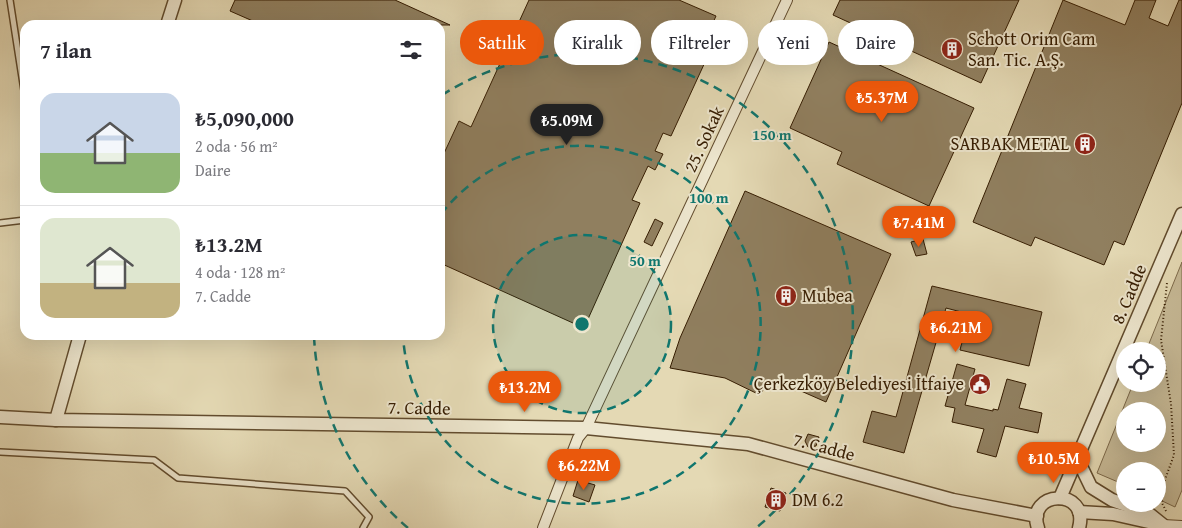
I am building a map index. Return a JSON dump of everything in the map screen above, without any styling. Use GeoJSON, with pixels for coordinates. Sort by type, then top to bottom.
{"type":"FeatureCollection","features":[{"type":"Feature","properties":{"kind":"street"},"geometry":{"type":"LineString","coordinates":[[168,20],[170,11],[176,0]]}},
{"type":"Feature","properties":{"kind":"street","name":"25. Sokak"},"geometry":{"type":"LineString","coordinates":[[543,528],[578,438],[586,428],[787,0]]}},
{"type":"Feature","properties":{"kind":"street","name":"8. Cadde"},"geometry":{"type":"LineString","coordinates":[[1060,498],[1182,214]]}},
{"type":"Feature","properties":{"kind":"street"},"geometry":{"type":"LineString","coordinates":[[56,420],[79,340]]}},
{"type":"Feature","properties":{"kind":"street","name":"7. Cadde"},"geometry":{"type":"LineString","coordinates":[[0,417],[56,420],[586,428],[748,444],[1038,522]]}},
{"type":"Feature","properties":{"kind":"street"},"geometry":{"type":"LineString","coordinates":[[1077,458],[1091,487],[1112,500],[1182,526]]}},
{"type":"Feature","properties":{"kind":"street"},"geometry":{"type":"LineString","coordinates":[[1038,522],[1043,504],[1053,498],[1060,498],[1073,503],[1079,512],[1079,528]]}},
{"type":"Feature","properties":{"kind":"street"},"geometry":{"type":"LineString","coordinates":[[1079,512],[1167,520]]}},
{"type":"Feature","properties":{"kind":"street"},"geometry":{"type":"LineString","coordinates":[[1137,528],[1167,520]]}},
{"type":"Feature","properties":{"kind":"lane"},"geometry":{"type":"LineString","coordinates":[[10,0],[20,65]]}},
{"type":"Feature","properties":{"kind":"lane"},"geometry":{"type":"LineString","coordinates":[[0,223],[20,221]]}},
{"type":"Feature","properties":{"kind":"lane"},"geometry":{"type":"LineString","coordinates":[[0,452],[154,460],[178,478],[345,491],[369,517],[363,528]]}},
{"type":"Feature","properties":{"kind":"path"},"geometry":{"type":"LineString","coordinates":[[1162,260],[1168,269],[1160,340],[1174,428],[1172,439],[1174,455],[1163,484],[1162,503],[1167,520]]}},
{"type":"Feature","properties":{"kind":"shaded area"},"geometry":{"type":"Polygon","coordinates":[[[1182,262],[1182,490],[1175,507],[1166,503],[1166,462],[1116,462],[1116,481],[1097,473],[1116,426],[1116,452],[1166,452],[1166,402],[1126,402],[1130,392],[1166,392],[1166,342],[1150,342],[1182,262]]]}},
{"type":"Feature","properties":{"kind":"building"},"geometry":{"type":"Polygon","coordinates":[[[235,0],[395,0],[439,20],[251,20],[230,11],[235,0]]]}},
{"type":"Feature","properties":{"kind":"building"},"geometry":{"type":"Polygon","coordinates":[[[529,0],[679,0],[716,16],[714,20],[651,20],[651,65],[704,65],[671,136],[663,133],[655,151],[663,154],[655,170],[648,166],[632,200],[640,203],[584,328],[445,265],[445,151],[459,121],[471,127],[499,65],[544,65],[544,20],[520,20],[529,0]]]}},
{"type":"Feature","properties":{"kind":"building","name":"Schott Orim Cam San. Tic. A.Ş."},"geometry":{"type":"Polygon","coordinates":[[[840,0],[1019,0],[981,83],[914,52],[914,20],[844,20],[833,15],[840,0]]]}},
{"type":"Feature","properties":{"kind":"building","name":"SARBAK METAL"},"geometry":{"type":"Polygon","coordinates":[[[1063,0],[1125,25],[1135,0],[1156,0],[1149,18],[1168,26],[1179,0],[1182,0],[1182,103],[1124,245],[1114,241],[1104,265],[1035,237],[1031,246],[973,222],[1063,0]]]}},
{"type":"Feature","properties":{"kind":"building"},"geometry":{"type":"Polygon","coordinates":[[[829,42],[838,46],[838,65],[880,65],[974,108],[929,206],[837,164],[842,152],[790,128],[819,65],[828,65],[829,42]]]}},
{"type":"Feature","properties":{"kind":"building","name":"Mubea"},"geometry":{"type":"Polygon","coordinates":[[[745,191],[891,254],[826,402],[776,380],[773,386],[766,385],[760,395],[725,378],[670,368],[680,338],[745,191]]]}},
{"type":"Feature","properties":{"kind":"building"},"geometry":{"type":"Polygon","coordinates":[[[655,219],[663,223],[652,246],[644,242],[655,219]]]}},
{"type":"Feature","properties":{"kind":"building"},"geometry":{"type":"Polygon","coordinates":[[[923,239],[927,254],[916,256],[911,242],[923,239]]]}},
{"type":"Feature","properties":{"kind":"building"},"geometry":{"type":"Polygon","coordinates":[[[932,286],[1042,312],[1029,366],[960,350],[969,314],[946,308],[904,453],[863,442],[872,411],[896,417],[932,286]]]}},
{"type":"Feature","properties":{"kind":"building"},"geometry":{"type":"Polygon","coordinates":[[[957,364],[975,369],[965,405],[993,411],[993,409],[998,410],[1007,379],[1026,384],[1019,408],[1042,413],[1038,433],[1005,426],[996,457],[977,452],[984,429],[952,422],[955,408],[945,406],[957,364]]]}},
{"type":"Feature","properties":{"kind":"building"},"geometry":{"type":"Polygon","coordinates":[[[808,434],[819,437],[816,446],[808,447],[805,441],[808,434]]]}},
{"type":"Feature","properties":{"kind":"building"},"geometry":{"type":"Polygon","coordinates":[[[578,480],[595,485],[589,502],[573,496],[578,480]]]}},
{"type":"Feature","properties":{"kind":"building","name":"DM 6.2"},"geometry":{"type":"Polygon","coordinates":[[[771,488],[786,493],[780,511],[765,507],[771,488]]]}},
{"type":"Feature","properties":{"kind":"place","name":"Schott Orim Cam San. Tic. A.Ş."},"geometry":{"type":"Point","coordinates":[952,49]}},
{"type":"Feature","properties":{"kind":"place","name":"SARBAK METAL"},"geometry":{"type":"Point","coordinates":[1085,144]}},
{"type":"Feature","properties":{"kind":"place","name":"Mubea"},"geometry":{"type":"Point","coordinates":[786,296]}},
{"type":"Feature","properties":{"kind":"place","name":"Çerkezköy Belediyesi İtfaiye"},"geometry":{"type":"Point","coordinates":[980,384]}},
{"type":"Feature","properties":{"kind":"place","name":"DM 6.2"},"geometry":{"type":"Point","coordinates":[776,500]}}]}
